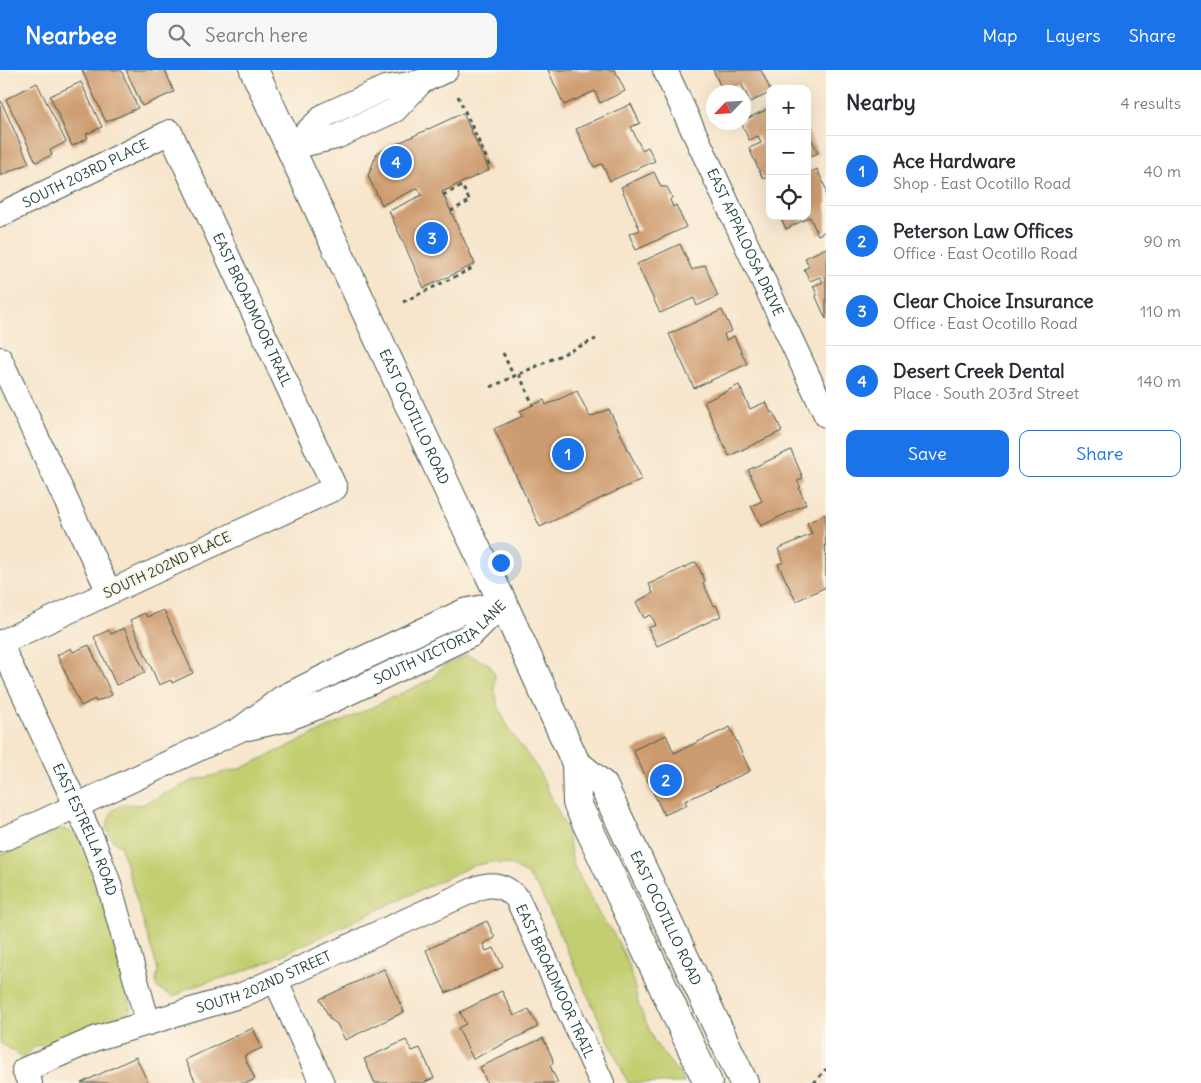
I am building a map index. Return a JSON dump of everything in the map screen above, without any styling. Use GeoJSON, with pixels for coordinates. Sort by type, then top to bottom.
{"type":"FeatureCollection","features":[{"type":"Feature","properties":{"kind":"main road","name":"EAST OCOTILLO ROAD"},"geometry":{"type":"LineString","coordinates":[[254,70],[449,492],[504,604],[576,763],[577,803],[708,1083]]}},
{"type":"Feature","properties":{"kind":"main road","name":"EAST OCOTILLO ROAD"},"geometry":{"type":"LineString","coordinates":[[576,763],[604,785],[744,1083]]}},
{"type":"Feature","properties":{"kind":"street"},"geometry":{"type":"LineString","coordinates":[[290,148],[325,115],[385,88],[420,82],[446,70]]}},
{"type":"Feature","properties":{"kind":"street","name":"EAST APPALOOSA DRIVE"},"geometry":{"type":"LineString","coordinates":[[665,70],[826,415]]}},
{"type":"Feature","properties":{"kind":"street","name":"SOUTH 203RD PLACE"},"geometry":{"type":"LineString","coordinates":[[0,215],[170,132]]}},
{"type":"Feature","properties":{"kind":"street","name":"EAST BROADMOOR TRAIL"},"geometry":{"type":"LineString","coordinates":[[170,132],[335,488]]}},
{"type":"Feature","properties":{"kind":"street"},"geometry":{"type":"LineString","coordinates":[[0,359],[109,592]]}},
{"type":"Feature","properties":{"kind":"street","name":"SOUTH 202ND PLACE"},"geometry":{"type":"LineString","coordinates":[[0,643],[335,488]]}},
{"type":"Feature","properties":{"kind":"street","name":"SOUTH VICTORIA LANE"},"geometry":{"type":"LineString","coordinates":[[0,840],[239,730],[284,720],[322,705],[471,636],[504,604]]}},
{"type":"Feature","properties":{"kind":"street","name":"EAST ESTRELLA ROAD"},"geometry":{"type":"LineString","coordinates":[[0,643],[105,870],[148,1023]]}},
{"type":"Feature","properties":{"kind":"street","name":"SOUTH 202ND STREET"},"geometry":{"type":"LineString","coordinates":[[27,1077],[97,1038],[228,1000],[276,981],[478,888],[488,885],[500,886]]}},
{"type":"Feature","properties":{"kind":"street","name":"EAST BROADMOOR TRAIL"},"geometry":{"type":"LineString","coordinates":[[500,886],[509,890],[519,903],[602,1083]]}},
{"type":"Feature","properties":{"kind":"street"},"geometry":{"type":"LineString","coordinates":[[276,981],[322,1083]]}},
{"type":"Feature","properties":{"kind":"path"},"geometry":{"type":"LineString","coordinates":[[458,96],[489,164],[487,165]]}},
{"type":"Feature","properties":{"kind":"path"},"geometry":{"type":"LineString","coordinates":[[443,195],[462,186],[470,202],[451,211]]}},
{"type":"Feature","properties":{"kind":"path"},"geometry":{"type":"LineString","coordinates":[[403,302],[475,267]]}},
{"type":"Feature","properties":{"kind":"path"},"geometry":{"type":"LineString","coordinates":[[491,387],[596,339]]}},
{"type":"Feature","properties":{"kind":"path"},"geometry":{"type":"LineString","coordinates":[[503,353],[514,377]]}},
{"type":"Feature","properties":{"kind":"path"},"geometry":{"type":"LineString","coordinates":[[519,374],[533,405]]}},
{"type":"Feature","properties":{"kind":"path"},"geometry":{"type":"LineString","coordinates":[[814,1083],[826,1069]]}},
{"type":"Feature","properties":{"kind":"green space"},"geometry":{"type":"Polygon","coordinates":[[[467,655],[489,664],[495,675],[494,687],[498,706],[510,731],[538,769],[567,831],[573,864],[600,916],[614,934],[629,965],[639,1006],[655,1043],[684,1083],[628,1083],[540,891],[528,875],[511,865],[491,862],[472,866],[260,965],[188,988],[174,997],[157,988],[158,970],[120,845],[112,840],[106,827],[112,811],[124,804],[141,805],[192,781],[242,768],[432,679],[443,666],[467,655]]]}},
{"type":"Feature","properties":{"kind":"green space"},"geometry":{"type":"Polygon","coordinates":[[[59,828],[69,831],[79,838],[96,875],[130,1001],[130,1012],[122,1018],[54,1043],[35,1046],[24,1058],[0,1043],[0,855],[59,828]]]}},
{"type":"Feature","properties":{"kind":"building"},"geometry":{"type":"Polygon","coordinates":[[[82,70],[121,70],[138,108],[106,122],[82,70]]]}},
{"type":"Feature","properties":{"kind":"building"},"geometry":{"type":"Polygon","coordinates":[[[126,70],[165,70],[174,92],[142,106],[126,70]]]}},
{"type":"Feature","properties":{"kind":"building"},"geometry":{"type":"Polygon","coordinates":[[[548,70],[615,70],[625,91],[600,103],[595,91],[564,105],[548,70]]]}},
{"type":"Feature","properties":{"kind":"building"},"geometry":{"type":"Polygon","coordinates":[[[713,70],[761,70],[768,85],[766,85],[766,95],[751,102],[751,85],[742,85],[741,83],[736,85],[720,85],[713,70]]]}},
{"type":"Feature","properties":{"kind":"building"},"geometry":{"type":"Polygon","coordinates":[[[81,82],[102,127],[86,134],[88,138],[72,146],[50,96],[81,82]]]}},
{"type":"Feature","properties":{"kind":"building"},"geometry":{"type":"Polygon","coordinates":[[[37,83],[66,142],[50,150],[52,155],[36,162],[6,99],[37,83]]]}},
{"type":"Feature","properties":{"kind":"building"},"geometry":{"type":"Polygon","coordinates":[[[0,102],[29,163],[0,176],[0,102]]]}},
{"type":"Feature","properties":{"kind":"building"},"geometry":{"type":"Polygon","coordinates":[[[631,104],[640,123],[631,127],[642,150],[648,147],[655,161],[610,181],[602,164],[594,167],[576,129],[631,104]]]}},
{"type":"Feature","properties":{"kind":"building"},"geometry":{"type":"Polygon","coordinates":[[[766,110],[766,178],[763,179],[749,148],[761,143],[758,136],[749,140],[745,130],[751,130],[751,117],[766,110]]]}},
{"type":"Feature","properties":{"kind":"building"},"geometry":{"type":"Polygon","coordinates":[[[463,113],[489,170],[442,192],[475,264],[424,288],[389,211],[422,195],[418,188],[382,205],[368,176],[377,153],[463,113]]]}},
{"type":"Feature","properties":{"kind":"building"},"geometry":{"type":"Polygon","coordinates":[[[811,138],[818,153],[811,156],[811,138]]]}},
{"type":"Feature","properties":{"kind":"building"},"geometry":{"type":"Polygon","coordinates":[[[817,169],[826,189],[826,231],[818,235],[811,219],[811,172],[817,169]]]}},
{"type":"Feature","properties":{"kind":"building"},"geometry":{"type":"Polygon","coordinates":[[[654,172],[661,187],[667,187],[672,197],[670,200],[673,207],[676,205],[686,227],[636,250],[629,234],[640,230],[621,187],[654,172]]]}},
{"type":"Feature","properties":{"kind":"building"},"geometry":{"type":"Polygon","coordinates":[[[782,220],[804,220],[786,229],[782,220]]]}},
{"type":"Feature","properties":{"kind":"building"},"geometry":{"type":"Polygon","coordinates":[[[680,244],[692,270],[705,265],[718,296],[697,306],[694,298],[660,313],[637,264],[680,244]]]}},
{"type":"Feature","properties":{"kind":"building"},"geometry":{"type":"Polygon","coordinates":[[[826,248],[826,319],[813,286],[823,282],[820,277],[810,281],[804,269],[809,267],[805,258],[826,248]]]}},
{"type":"Feature","properties":{"kind":"building"},"geometry":{"type":"Polygon","coordinates":[[[722,310],[732,331],[724,334],[726,340],[734,336],[747,364],[694,388],[669,334],[722,310]]]}},
{"type":"Feature","properties":{"kind":"building"},"geometry":{"type":"Polygon","coordinates":[[[739,385],[750,409],[766,402],[782,431],[729,456],[704,402],[739,385]]]}},
{"type":"Feature","properties":{"kind":"building"},"geometry":{"type":"Polygon","coordinates":[[[577,391],[590,417],[609,409],[642,479],[540,527],[494,429],[523,416],[520,411],[544,400],[546,405],[577,391]]]}},
{"type":"Feature","properties":{"kind":"building"},"geometry":{"type":"Polygon","coordinates":[[[791,450],[803,478],[797,481],[801,487],[799,488],[806,504],[761,526],[751,506],[762,501],[748,470],[791,450]]]}},
{"type":"Feature","properties":{"kind":"building"},"geometry":{"type":"Polygon","coordinates":[[[825,514],[826,587],[796,601],[778,564],[784,562],[778,549],[812,534],[807,523],[825,514]]]}},
{"type":"Feature","properties":{"kind":"building"},"geometry":{"type":"Polygon","coordinates":[[[696,562],[705,581],[703,583],[721,616],[657,646],[648,628],[656,625],[651,615],[644,618],[636,602],[653,593],[649,584],[696,562]]]}},
{"type":"Feature","properties":{"kind":"building"},"geometry":{"type":"Polygon","coordinates":[[[164,610],[193,673],[172,683],[171,680],[159,685],[130,620],[145,613],[147,617],[164,610]]]}},
{"type":"Feature","properties":{"kind":"building"},"geometry":{"type":"Polygon","coordinates":[[[124,628],[145,672],[116,685],[94,637],[109,630],[111,634],[124,628]]]}},
{"type":"Feature","properties":{"kind":"building"},"geometry":{"type":"Polygon","coordinates":[[[89,645],[112,695],[96,702],[95,699],[81,706],[57,655],[71,648],[73,652],[89,645]]]}},
{"type":"Feature","properties":{"kind":"building"},"geometry":{"type":"Polygon","coordinates":[[[730,727],[750,771],[685,801],[687,805],[664,815],[633,750],[666,735],[674,753],[730,727]]]}},
{"type":"Feature","properties":{"kind":"building"},"geometry":{"type":"Polygon","coordinates":[[[487,921],[495,938],[483,944],[486,951],[494,948],[503,967],[446,993],[426,950],[487,921]]]}},
{"type":"Feature","properties":{"kind":"building"},"geometry":{"type":"Polygon","coordinates":[[[384,969],[404,1012],[345,1040],[337,1024],[330,1019],[320,999],[384,969]]]}},
{"type":"Feature","properties":{"kind":"building"},"geometry":{"type":"Polygon","coordinates":[[[502,991],[514,1016],[529,1009],[538,1027],[473,1059],[458,1028],[466,1024],[460,1012],[502,991]]]}},
{"type":"Feature","properties":{"kind":"building"},"geometry":{"type":"Polygon","coordinates":[[[253,1028],[262,1048],[244,1056],[255,1079],[247,1083],[196,1083],[185,1060],[253,1028]]]}},
{"type":"Feature","properties":{"kind":"building"},"geometry":{"type":"Polygon","coordinates":[[[543,1038],[552,1057],[553,1062],[550,1066],[558,1083],[487,1083],[480,1067],[543,1038]]]}},
{"type":"Feature","properties":{"kind":"building"},"geometry":{"type":"Polygon","coordinates":[[[406,1040],[412,1051],[420,1048],[434,1078],[423,1083],[375,1083],[364,1059],[406,1040]]]}},
{"type":"Feature","properties":{"kind":"building"},"geometry":{"type":"Polygon","coordinates":[[[136,1057],[148,1083],[81,1083],[136,1057]]]}},
{"type":"Feature","properties":{"kind":"place","name":"Desert Creek Dental"},"geometry":{"type":"Point","coordinates":[396,162]}},
{"type":"Feature","properties":{"kind":"place","name":"Clear Choice Insurance"},"geometry":{"type":"Point","coordinates":[432,238]}},
{"type":"Feature","properties":{"kind":"place","name":"Ace Hardware"},"geometry":{"type":"Point","coordinates":[568,454]}},
{"type":"Feature","properties":{"kind":"place","name":"Peterson Law Offices"},"geometry":{"type":"Point","coordinates":[666,780]}}]}
